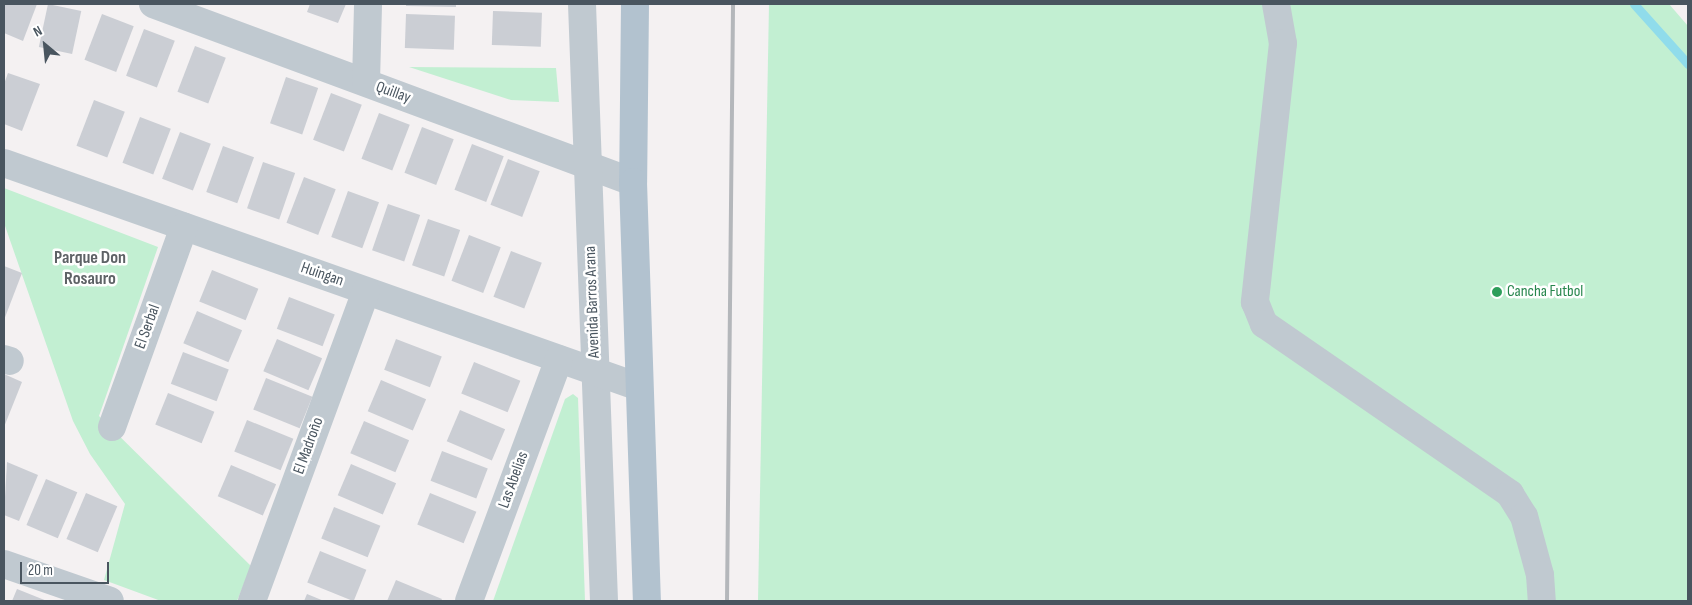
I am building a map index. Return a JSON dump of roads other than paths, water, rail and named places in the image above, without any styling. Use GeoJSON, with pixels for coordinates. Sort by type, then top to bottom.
{"type":"FeatureCollection","features":[{"type":"Feature","properties":{"kind":"main road"},"geometry":{"type":"LineString","coordinates":[[635,4],[633,182],[647,601]]}},
{"type":"Feature","properties":{"kind":"street","name":"Quillay"},"geometry":{"type":"LineString","coordinates":[[153,4],[633,182]]}},
{"type":"Feature","properties":{"kind":"street"},"geometry":{"type":"LineString","coordinates":[[366,82],[368,4]]}},
{"type":"Feature","properties":{"kind":"street","name":"Avenida Barros Arana"},"geometry":{"type":"LineString","coordinates":[[582,4],[604,601]]}},
{"type":"Feature","properties":{"kind":"street"},"geometry":{"type":"LineString","coordinates":[[1276,4],[1283,43],[1255,302],[1264,324],[1510,494],[1524,516],[1540,575],[1542,601]]}},
{"type":"Feature","properties":{"kind":"street","name":"Huingan"},"geometry":{"type":"LineString","coordinates":[[4,163],[640,387]]}},
{"type":"Feature","properties":{"kind":"street","name":"El Serbal"},"geometry":{"type":"LineString","coordinates":[[112,427],[184,227]]}},
{"type":"Feature","properties":{"kind":"street","name":"El Madroño"},"geometry":{"type":"LineString","coordinates":[[252,601],[366,291]]}},
{"type":"Feature","properties":{"kind":"street","name":"Las Abelias"},"geometry":{"type":"LineString","coordinates":[[469,601],[559,359]]}},
{"type":"Feature","properties":{"kind":"street"},"geometry":{"type":"LineString","coordinates":[[4,564],[110,601]]}},
{"type":"Feature","properties":{"kind":"waterway"},"geometry":{"type":"LineString","coordinates":[[1634,4],[1688,64]]}},
{"type":"Feature","properties":{"kind":"railway"},"geometry":{"type":"LineString","coordinates":[[727,601],[733,4]]}},
{"type":"Feature","properties":{"kind":"place","name":"Cancha Futbol"},"geometry":{"type":"Point","coordinates":[1497,292]}},
{"type":"Feature","properties":{"kind":"district","name":"Parque Don Rosauro"},"geometry":{"type":"Point","coordinates":[90,269]}}]}
